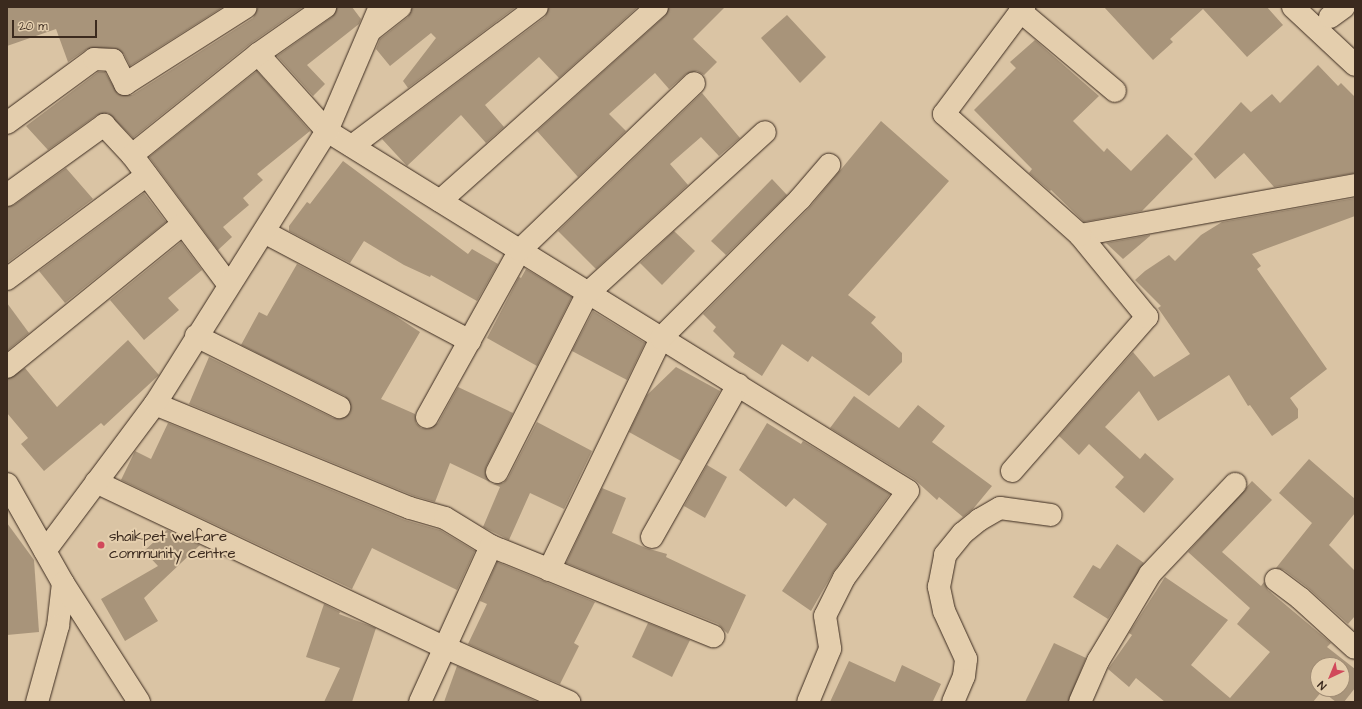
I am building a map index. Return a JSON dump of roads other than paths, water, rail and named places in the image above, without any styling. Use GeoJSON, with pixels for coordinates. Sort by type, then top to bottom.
{"type":"FeatureCollection","features":[{"type":"Feature","properties":{"kind":"street"},"geometry":{"type":"LineString","coordinates":[[7,123],[94,59],[113,60],[125,84],[246,7]]}},
{"type":"Feature","properties":{"kind":"street"},"geometry":{"type":"LineString","coordinates":[[132,154],[258,54],[325,7]]}},
{"type":"Feature","properties":{"kind":"street"},"geometry":{"type":"LineString","coordinates":[[45,551],[155,404],[228,284],[264,232],[327,131],[380,7]]}},
{"type":"Feature","properties":{"kind":"street"},"geometry":{"type":"LineString","coordinates":[[370,30],[400,7]]}},
{"type":"Feature","properties":{"kind":"street"},"geometry":{"type":"LineString","coordinates":[[352,146],[537,7]]}},
{"type":"Feature","properties":{"kind":"street"},"geometry":{"type":"LineString","coordinates":[[440,201],[656,7]]}},
{"type":"Feature","properties":{"kind":"street"},"geometry":{"type":"LineString","coordinates":[[1293,7],[1355,65]]}},
{"type":"Feature","properties":{"kind":"street"},"geometry":{"type":"LineString","coordinates":[[1012,471],[1147,317],[1080,235],[944,114],[1022,9],[1115,91]]}},
{"type":"Feature","properties":{"kind":"street"},"geometry":{"type":"LineString","coordinates":[[258,54],[327,131],[908,491],[844,578],[825,616],[830,649],[808,702]]}},
{"type":"Feature","properties":{"kind":"street"},"geometry":{"type":"LineString","coordinates":[[427,417],[520,250],[694,83]]}},
{"type":"Feature","properties":{"kind":"street"},"geometry":{"type":"LineString","coordinates":[[7,195],[104,125],[132,154],[182,224],[228,284]]}},
{"type":"Feature","properties":{"kind":"street"},"geometry":{"type":"LineString","coordinates":[[497,472],[588,293],[765,132]]}},
{"type":"Feature","properties":{"kind":"street"},"geometry":{"type":"LineString","coordinates":[[549,570],[662,338],[800,199],[829,165]]}},
{"type":"Feature","properties":{"kind":"street"},"geometry":{"type":"LineString","coordinates":[[7,279],[147,175]]}},
{"type":"Feature","properties":{"kind":"street"},"geometry":{"type":"LineString","coordinates":[[1080,235],[1355,185]]}},
{"type":"Feature","properties":{"kind":"street"},"geometry":{"type":"LineString","coordinates":[[7,368],[182,224]]}},
{"type":"Feature","properties":{"kind":"street"},"geometry":{"type":"LineString","coordinates":[[264,232],[470,341]]}},
{"type":"Feature","properties":{"kind":"street"},"geometry":{"type":"LineString","coordinates":[[196,336],[339,407]]}},
{"type":"Feature","properties":{"kind":"street"},"geometry":{"type":"LineString","coordinates":[[652,538],[738,385]]}},
{"type":"Feature","properties":{"kind":"street"},"geometry":{"type":"LineString","coordinates":[[155,404],[410,508],[445,518],[491,546],[713,636]]}},
{"type":"Feature","properties":{"kind":"street"},"geometry":{"type":"LineString","coordinates":[[96,482],[444,647],[563,701]]}},
{"type":"Feature","properties":{"kind":"street"},"geometry":{"type":"LineString","coordinates":[[7,484],[63,583],[139,702]]}},
{"type":"Feature","properties":{"kind":"street"},"geometry":{"type":"LineString","coordinates":[[1080,702],[1098,661],[1150,574],[1235,484]]}},
{"type":"Feature","properties":{"kind":"street"},"geometry":{"type":"LineString","coordinates":[[953,702],[964,676],[966,659],[944,611],[939,587],[945,555],[963,533],[979,520],[1000,508],[1051,515]]}},
{"type":"Feature","properties":{"kind":"street"},"geometry":{"type":"LineString","coordinates":[[420,702],[491,546]]}},
{"type":"Feature","properties":{"kind":"street"},"geometry":{"type":"LineString","coordinates":[[1276,580],[1300,598],[1355,648]]}},
{"type":"Feature","properties":{"kind":"street"},"geometry":{"type":"LineString","coordinates":[[37,702],[58,626],[63,583]]}},
{"type":"Feature","properties":{"kind":"place","name":"shaikpet welfare community centre"},"geometry":{"type":"Point","coordinates":[101,545]}}]}
